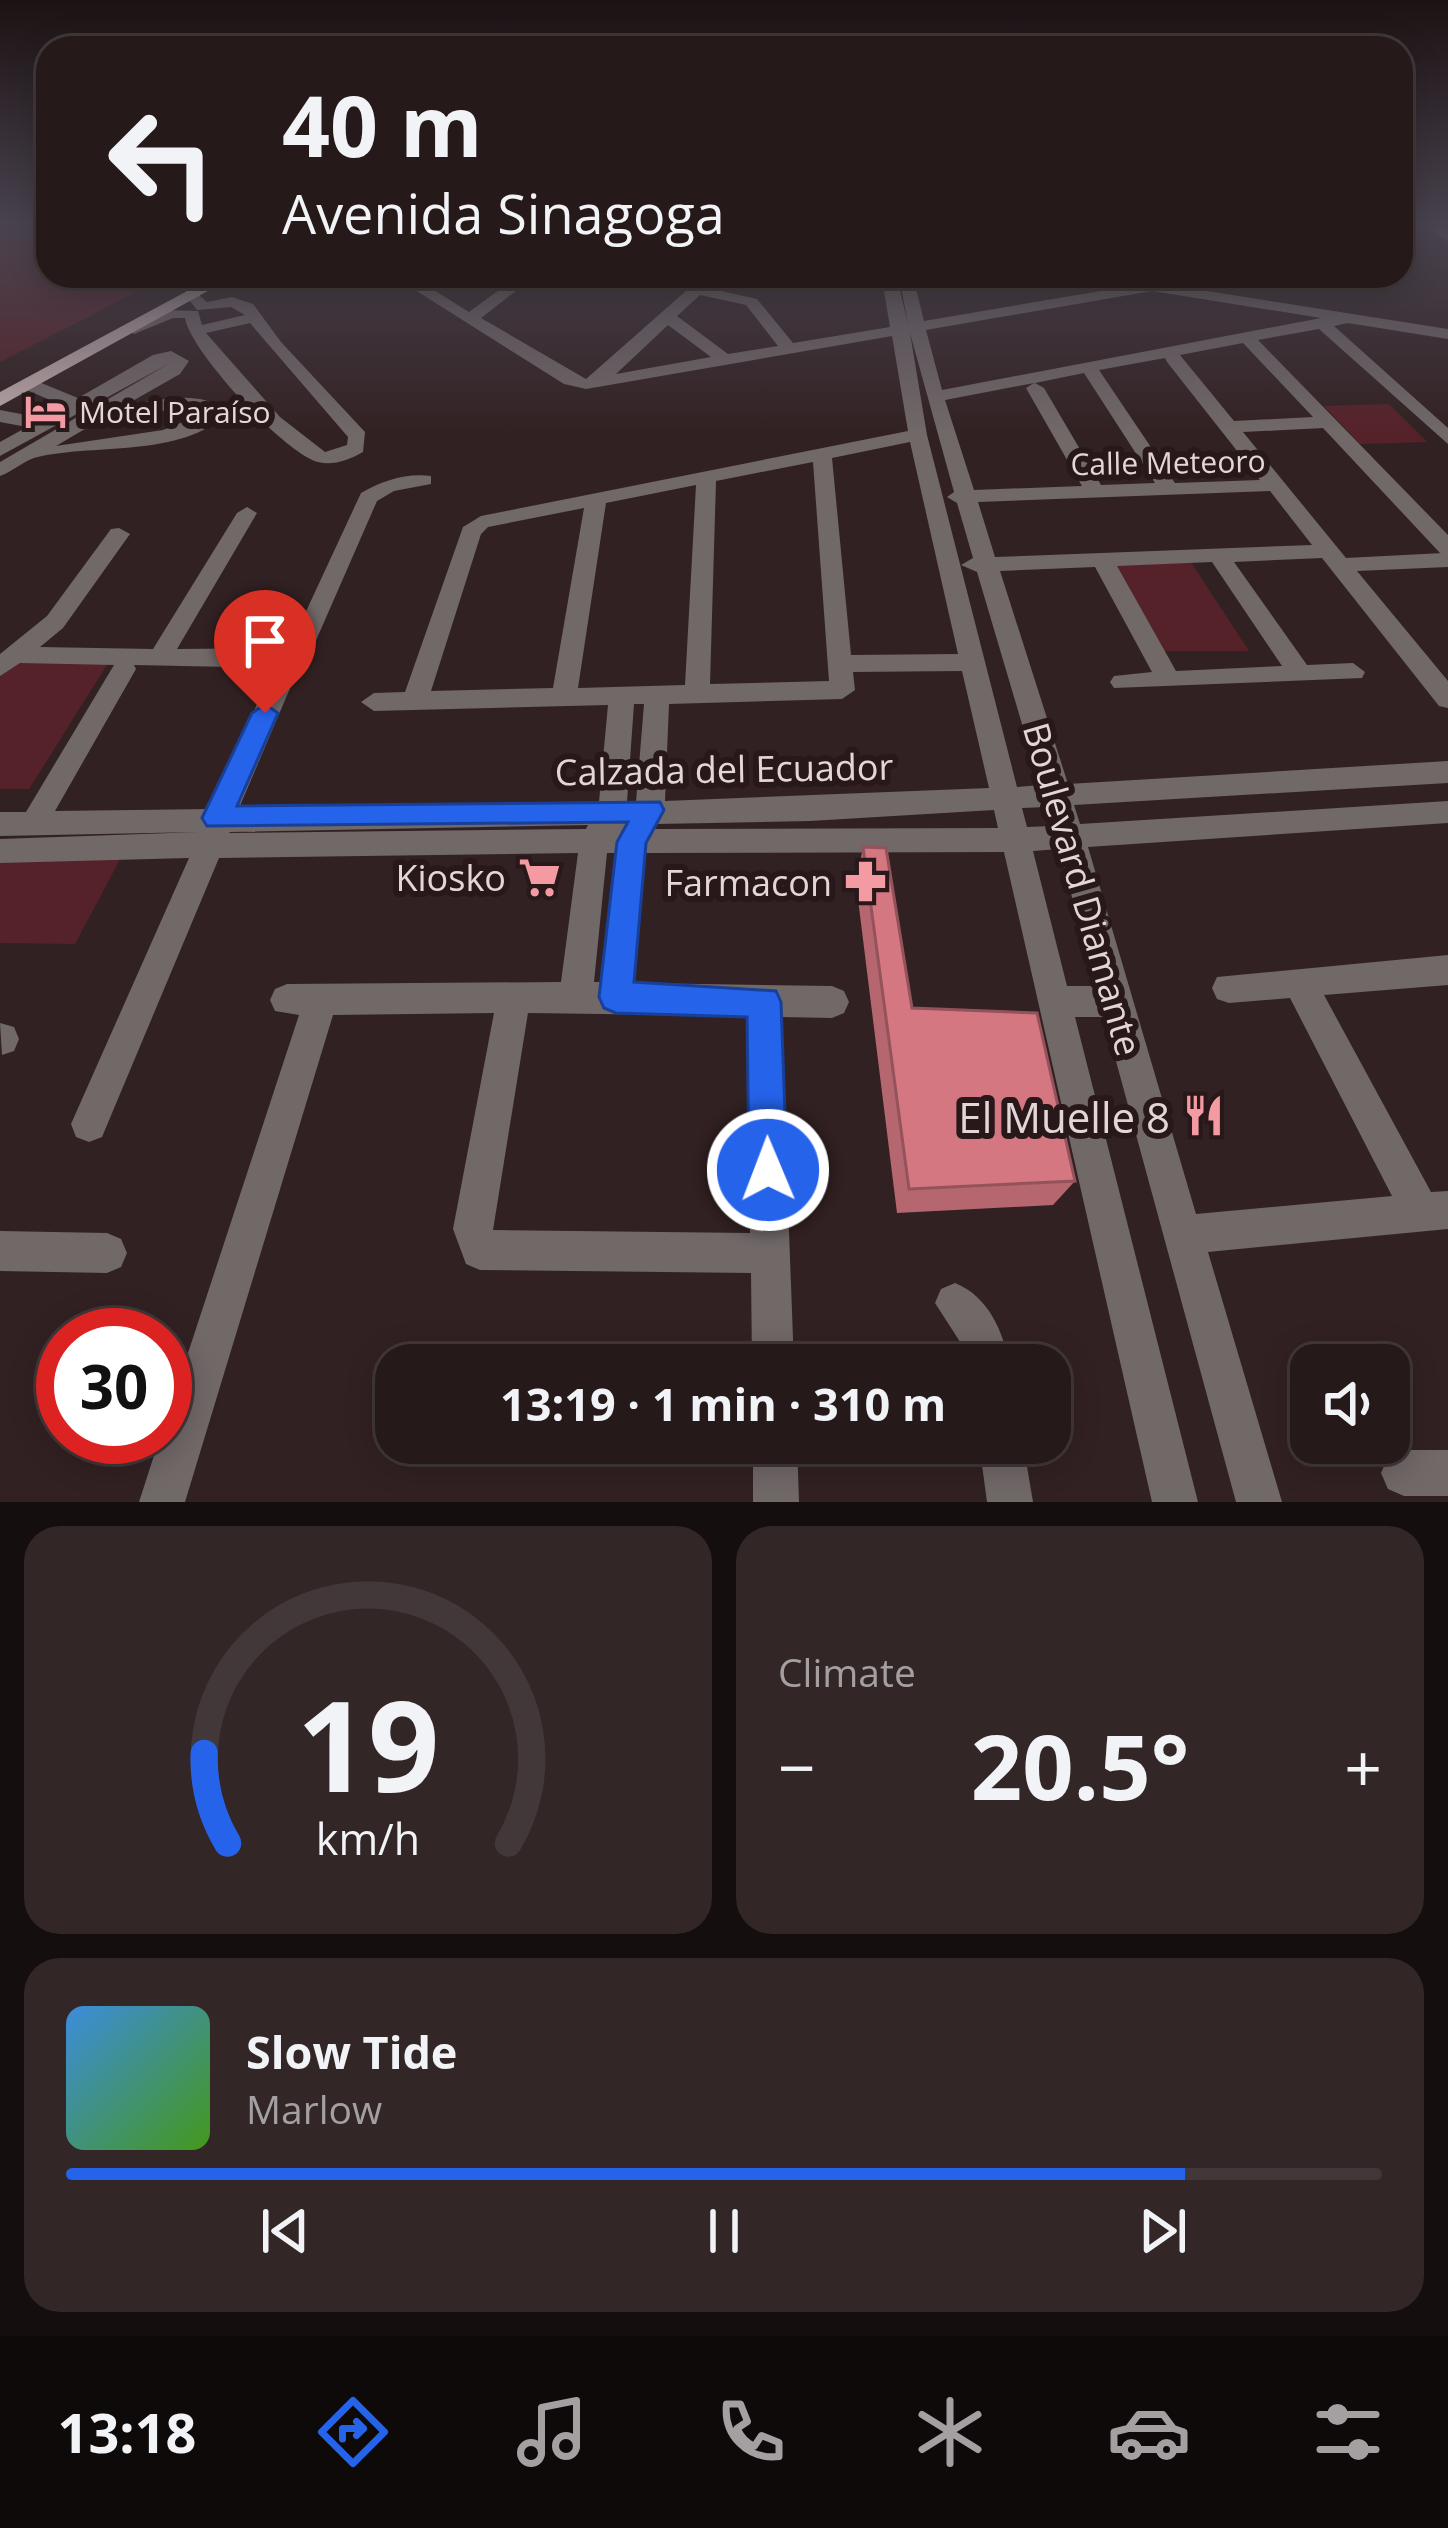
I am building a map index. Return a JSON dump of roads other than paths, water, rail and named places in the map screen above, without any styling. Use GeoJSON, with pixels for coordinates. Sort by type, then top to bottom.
{"type":"FeatureCollection","features":[{"type":"Feature","properties":{"kind":"main road"},"geometry":{"type":"LineString","coordinates":[[0,377],[166,294]]}},
{"type":"Feature","properties":{"kind":"main road"},"geometry":{"type":"LineString","coordinates":[[0,400],[119,335],[174,294]]}},
{"type":"Feature","properties":{"kind":"street"},"geometry":{"type":"LineString","coordinates":[[119,335],[180,313],[192,314],[195,331],[273,421],[310,453],[326,458],[356,448],[358,436],[238,302],[202,307],[197,294]]}},
{"type":"Feature","properties":{"kind":"street"},"geometry":{"type":"LineString","coordinates":[[428,294],[570,380],[595,383],[910,330],[1087,294]]}},
{"type":"Feature","properties":{"kind":"street"},"geometry":{"type":"LineString","coordinates":[[468,320],[503,294]]}},
{"type":"Feature","properties":{"kind":"street"},"geometry":{"type":"LineString","coordinates":[[595,383],[693,294]]}},
{"type":"Feature","properties":{"kind":"street"},"geometry":{"type":"LineString","coordinates":[[716,294],[751,302],[790,350]]}},
{"type":"Feature","properties":{"kind":"street","name":"Boulevard Diamante"},"geometry":{"type":"LineString","coordinates":[[896,294],[938,396],[970,497],[1259,1502]]}},
{"type":"Feature","properties":{"kind":"street","name":"Boulevard Diamante"},"geometry":{"type":"LineString","coordinates":[[907,294],[917,435],[1175,1502]]}},
{"type":"Feature","properties":{"kind":"street"},"geometry":{"type":"LineString","coordinates":[[1219,294],[1354,317],[1448,324]]}},
{"type":"Feature","properties":{"kind":"street"},"geometry":{"type":"LineString","coordinates":[[1226,294],[1420,324],[1448,334]]}},
{"type":"Feature","properties":{"kind":"street"},"geometry":{"type":"LineString","coordinates":[[668,317],[726,361]]}},
{"type":"Feature","properties":{"kind":"street"},"geometry":{"type":"LineString","coordinates":[[938,396],[1354,317]]}},
{"type":"Feature","properties":{"kind":"street"},"geometry":{"type":"LineString","coordinates":[[195,331],[252,318]]}},
{"type":"Feature","properties":{"kind":"street"},"geometry":{"type":"LineString","coordinates":[[1323,324],[1448,438]]}},
{"type":"Feature","properties":{"kind":"street"},"geometry":{"type":"LineString","coordinates":[[1420,324],[1448,347]]}},
{"type":"Feature","properties":{"kind":"street"},"geometry":{"type":"LineString","coordinates":[[1248,339],[1448,548]]}},
{"type":"Feature","properties":{"kind":"street"},"geometry":{"type":"LineString","coordinates":[[0,450],[159,359],[171,356],[180,361],[175,370],[0,470]]}},
{"type":"Feature","properties":{"kind":"street"},"geometry":{"type":"LineString","coordinates":[[1173,358],[1277,485]]}},
{"type":"Feature","properties":{"kind":"street"},"geometry":{"type":"LineString","coordinates":[[1092,373],[1169,489]]}},
{"type":"Feature","properties":{"kind":"street"},"geometry":{"type":"LineString","coordinates":[[28,385],[80,405]]}},
{"type":"Feature","properties":{"kind":"street"},"geometry":{"type":"LineString","coordinates":[[1035,388],[1095,493]]}},
{"type":"Feature","properties":{"kind":"street"},"geometry":{"type":"LineString","coordinates":[[29,456],[187,430],[209,422],[218,412],[209,404],[143,411],[112,407]]}},
{"type":"Feature","properties":{"kind":"street"},"geometry":{"type":"LineString","coordinates":[[0,416],[43,424]]}},
{"type":"Feature","properties":{"kind":"street"},"geometry":{"type":"LineString","coordinates":[[1229,427],[1329,422]]}},
{"type":"Feature","properties":{"kind":"street"},"geometry":{"type":"LineString","coordinates":[[415,700],[474,528],[488,519],[917,435]]}},
{"type":"Feature","properties":{"kind":"street"},"geometry":{"type":"LineString","coordinates":[[374,702],[834,693],[845,683],[822,454]]}},
{"type":"Feature","properties":{"kind":"street"},"geometry":{"type":"LineString","coordinates":[[698,695],[706,479]]}},
{"type":"Feature","properties":{"kind":"street"},"geometry":{"type":"LineString","coordinates":[[8,661],[298,655],[368,497],[380,488],[424,480]]}},
{"type":"Feature","properties":{"kind":"street","name":"Calle Meteoro"},"geometry":{"type":"LineString","coordinates":[[933,496],[1277,485],[1448,699]]}},
{"type":"Feature","properties":{"kind":"street"},"geometry":{"type":"LineString","coordinates":[[564,698],[596,499]]}},
{"type":"Feature","properties":{"kind":"street"},"geometry":{"type":"LineString","coordinates":[[160,657],[247,513]]}},
{"type":"Feature","properties":{"kind":"street"},"geometry":{"type":"LineString","coordinates":[[8,661],[55,622],[119,534]]}},
{"type":"Feature","properties":{"kind":"street"},"geometry":{"type":"LineString","coordinates":[[1218,555],[1300,674]]}},
{"type":"Feature","properties":{"kind":"street"},"geometry":{"type":"LineString","coordinates":[[950,565],[1218,555],[1448,560]]}},
{"type":"Feature","properties":{"kind":"street"},"geometry":{"type":"LineString","coordinates":[[1102,560],[1169,680]]}},
{"type":"Feature","properties":{"kind":"street"},"geometry":{"type":"LineString","coordinates":[[843,664],[974,662]]}},
{"type":"Feature","properties":{"kind":"street"},"geometry":{"type":"LineString","coordinates":[[34,823],[124,669]]}},
{"type":"Feature","properties":{"kind":"street"},"geometry":{"type":"LineString","coordinates":[[1123,682],[1353,672]]}},
{"type":"Feature","properties":{"kind":"street"},"geometry":{"type":"LineString","coordinates":[[89,1124],[281,679]]}},
{"type":"Feature","properties":{"kind":"street"},"geometry":{"type":"LineString","coordinates":[[616,997],[632,842],[650,810],[657,696]]}},
{"type":"Feature","properties":{"kind":"street"},"geometry":{"type":"LineString","coordinates":[[575,997],[594,841],[612,810],[622,697]]}},
{"type":"Feature","properties":{"kind":"street","name":"Calzada del Ecuador"},"geometry":{"type":"LineString","coordinates":[[0,824],[214,831],[364,829],[612,810],[810,810],[1448,772]]}},
{"type":"Feature","properties":{"kind":"street"},"geometry":{"type":"LineString","coordinates":[[810,810],[810,842]]}},
{"type":"Feature","properties":{"kind":"street","name":"Calzada del Ecuador"},"geometry":{"type":"LineString","coordinates":[[364,829],[632,842],[1012,840],[1448,812]]}},
{"type":"Feature","properties":{"kind":"street","name":"Calzada del Ecuador"},"geometry":{"type":"LineString","coordinates":[[0,851],[214,831]]}},
{"type":"Feature","properties":{"kind":"street"},"geometry":{"type":"LineString","coordinates":[[1229,988],[1448,970]]}},
{"type":"Feature","properties":{"kind":"street"},"geometry":{"type":"LineString","coordinates":[[1180,1234],[1434,1212],[1299,982]]}},
{"type":"Feature","properties":{"kind":"street"},"geometry":{"type":"LineString","coordinates":[[514,997],[473,1229],[480,1250],[770,1253]]}},
{"type":"Feature","properties":{"kind":"street"},"geometry":{"type":"LineString","coordinates":[[162,1502],[304,1000],[616,997],[832,1002]]}},
{"type":"Feature","properties":{"kind":"street"},"geometry":{"type":"LineString","coordinates":[[1052,1001],[1117,1002]]}},
{"type":"Feature","properties":{"kind":"street"},"geometry":{"type":"LineString","coordinates":[[764,1002],[772,1344]]}},
{"type":"Feature","properties":{"kind":"street"},"geometry":{"type":"LineString","coordinates":[[0,1251],[107,1253]]}},
{"type":"Feature","properties":{"kind":"street"},"geometry":{"type":"LineString","coordinates":[[955,1303],[985,1344]]}},
{"type":"Feature","properties":{"kind":"street"},"geometry":{"type":"LineString","coordinates":[[775,1464],[776,1502]]}},
{"type":"Feature","properties":{"kind":"street"},"geometry":{"type":"LineString","coordinates":[[1004,1464],[1010,1502]]}},
{"type":"Feature","properties":{"kind":"place","name":"Motel Paraíso"},"geometry":{"type":"Point","coordinates":[45,411]}},
{"type":"Feature","properties":{"kind":"place","name":"Kiosko"},"geometry":{"type":"Point","coordinates":[540,877]}},
{"type":"Feature","properties":{"kind":"place","name":"Farmacon"},"geometry":{"type":"Point","coordinates":[866,882]}},
{"type":"Feature","properties":{"kind":"place","name":"El Muelle 8"},"geometry":{"type":"Point","coordinates":[1204,1116]}}]}
